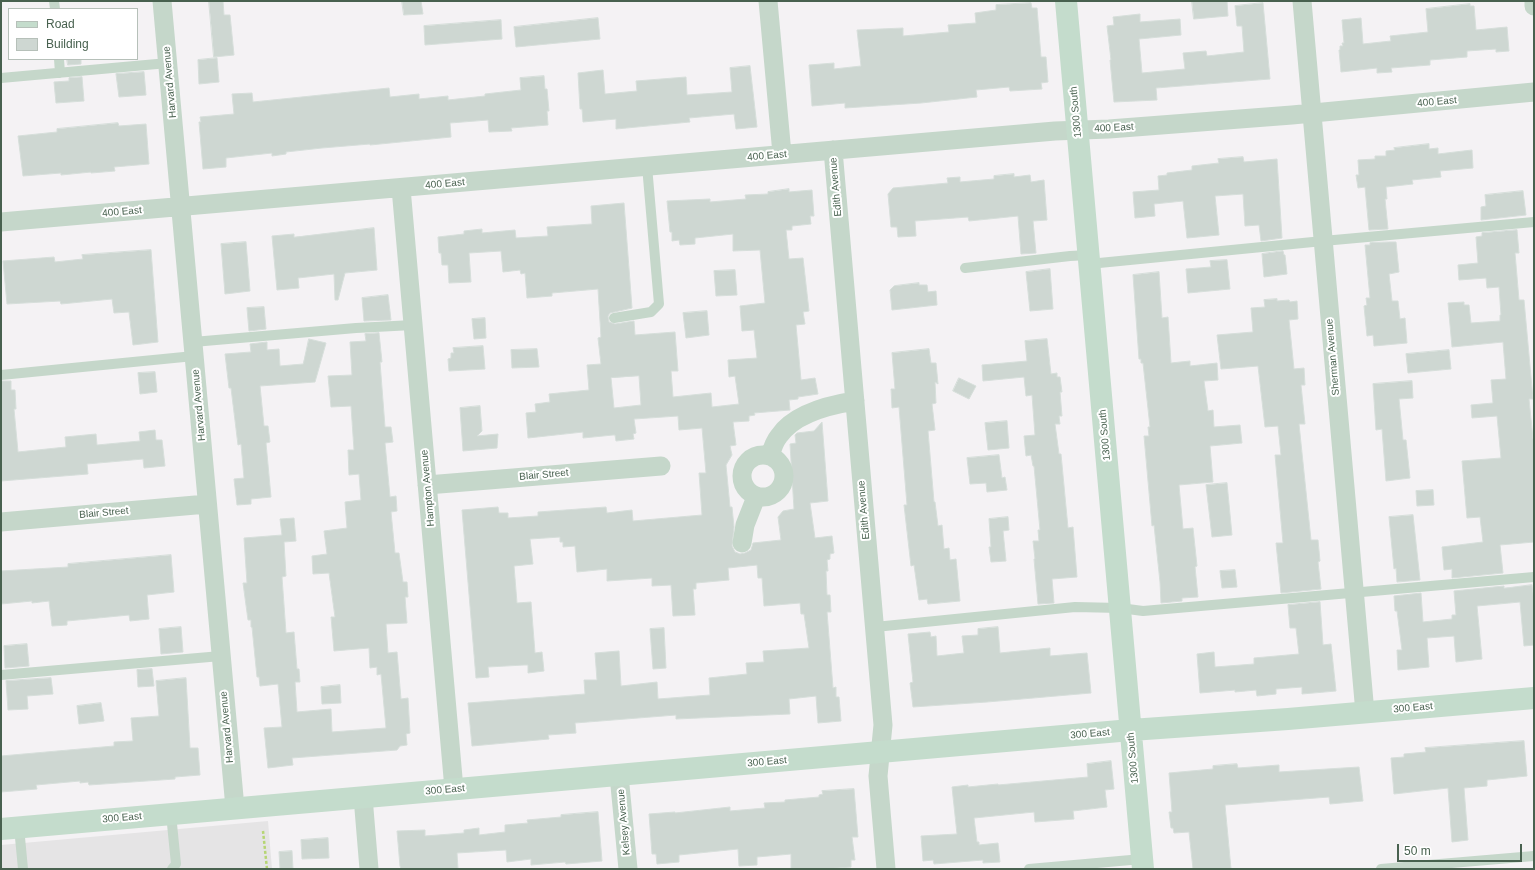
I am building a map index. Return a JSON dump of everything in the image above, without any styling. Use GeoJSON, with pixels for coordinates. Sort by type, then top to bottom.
{"type":"FeatureCollection","features":[{"type":"Feature","properties":{"kind":"street","name":"Harvard Avenue"},"geometry":{"type":"LineString","coordinates":[[162,1],[235,808]]}},
{"type":"Feature","properties":{"kind":"street"},"geometry":{"type":"LineString","coordinates":[[768,1],[782,154]]}},
{"type":"Feature","properties":{"kind":"street","name":"1300 South"},"geometry":{"type":"LineString","coordinates":[[1066,1],[1142,864]]}},
{"type":"Feature","properties":{"kind":"street","name":"Sherman Avenue"},"geometry":{"type":"LineString","coordinates":[[1302,1],[1365,712]]}},
{"type":"Feature","properties":{"kind":"street"},"geometry":{"type":"LineString","coordinates":[[1534,1],[1534,6]]}},
{"type":"Feature","properties":{"kind":"street","name":"400 East"},"geometry":{"type":"LineString","coordinates":[[1,222],[1047,131],[1109,129],[1312,113],[1534,92]]}},
{"type":"Feature","properties":{"kind":"street","name":"Edith Avenue"},"geometry":{"type":"LineString","coordinates":[[833,150],[883,725],[878,776],[886,869]]}},
{"type":"Feature","properties":{"kind":"street","name":"Hampton Avenue"},"geometry":{"type":"LineString","coordinates":[[401,188],[454,789]]}},
{"type":"Feature","properties":{"kind":"street"},"geometry":{"type":"LineString","coordinates":[[770,456],[779,436],[790,425],[823,407],[854,401]]}},
{"type":"Feature","properties":{"kind":"street"},"geometry":{"type":"LineString","coordinates":[[763,455],[770,456],[776,459],[784,472],[782,486],[771,496],[764,498],[750,494],[743,483],[743,470],[750,459],[763,455]]}},
{"type":"Feature","properties":{"kind":"street","name":"Blair Street"},"geometry":{"type":"LineString","coordinates":[[427,485],[661,466]]}},
{"type":"Feature","properties":{"kind":"street"},"geometry":{"type":"LineString","coordinates":[[742,543],[745,525],[756,496]]}},
{"type":"Feature","properties":{"kind":"street","name":"Blair Street"},"geometry":{"type":"LineString","coordinates":[[1,522],[207,504]]}},
{"type":"Feature","properties":{"kind":"street","name":"300 East"},"geometry":{"type":"LineString","coordinates":[[10,828],[1131,730],[1534,698]]}},
{"type":"Feature","properties":{"kind":"street","name":"Kelsey Avenue"},"geometry":{"type":"LineString","coordinates":[[619,775],[628,869]]}},
{"type":"Feature","properties":{"kind":"street"},"geometry":{"type":"LineString","coordinates":[[363,797],[369,869]]}},
{"type":"Feature","properties":{"kind":"lane"},"geometry":{"type":"LineString","coordinates":[[59,60],[60,73]]}},
{"type":"Feature","properties":{"kind":"lane"},"geometry":{"type":"LineString","coordinates":[[1,78],[168,63]]}},
{"type":"Feature","properties":{"kind":"lane"},"geometry":{"type":"LineString","coordinates":[[614,318],[651,312],[659,304],[647,166]]}},
{"type":"Feature","properties":{"kind":"lane"},"geometry":{"type":"LineString","coordinates":[[965,268],[1070,256],[1089,260],[1534,222]]}},
{"type":"Feature","properties":{"kind":"lane"},"geometry":{"type":"LineString","coordinates":[[1,376],[356,328],[413,325]]}},
{"type":"Feature","properties":{"kind":"lane"},"geometry":{"type":"LineString","coordinates":[[875,627],[1075,607],[1120,608],[1143,611],[1534,577]]}},
{"type":"Feature","properties":{"kind":"lane"},"geometry":{"type":"LineString","coordinates":[[1,675],[221,656]]}},
{"type":"Feature","properties":{"kind":"lane"},"geometry":{"type":"LineString","coordinates":[[172,814],[176,864],[172,869]]}},
{"type":"Feature","properties":{"kind":"lane"},"geometry":{"type":"LineString","coordinates":[[10,828],[23,869]]}},
{"type":"Feature","properties":{"kind":"lane"},"geometry":{"type":"LineString","coordinates":[[1381,869],[1534,856]]}},
{"type":"Feature","properties":{"kind":"lane"},"geometry":{"type":"LineString","coordinates":[[1029,869],[1142,864]]}},
{"type":"Feature","properties":{"kind":"path"},"geometry":{"type":"LineString","coordinates":[[263,831],[267,869]]}},
{"type":"Feature","properties":{"kind":"shaded area"},"geometry":{"type":"Polygon","coordinates":[[[268,821],[272,869],[1,869],[1,845],[268,821]]]}},
{"type":"Feature","properties":{"kind":"building"},"geometry":{"type":"Polygon","coordinates":[[[209,1],[223,1],[224,15],[230,15],[234,55],[214,57],[209,1]]]}},
{"type":"Feature","properties":{"kind":"building"},"geometry":{"type":"Polygon","coordinates":[[[402,1],[421,1],[423,14],[404,15],[402,1]]]}},
{"type":"Feature","properties":{"kind":"building"},"geometry":{"type":"Polygon","coordinates":[[[1192,1],[1227,1],[1228,16],[1194,19],[1192,1]]]}},
{"type":"Feature","properties":{"kind":"building"},"geometry":{"type":"Polygon","coordinates":[[[1031,3],[1032,8],[1037,8],[1041,57],[1046,57],[1048,82],[1041,83],[1042,89],[1010,91],[1009,87],[976,90],[977,97],[921,103],[845,108],[845,103],[812,106],[809,65],[834,63],[834,69],[861,66],[857,30],[903,28],[903,36],[949,32],[948,25],[976,23],[975,13],[996,10],[996,5],[1031,3]]]}},
{"type":"Feature","properties":{"kind":"building"},"geometry":{"type":"Polygon","coordinates":[[[1263,3],[1270,79],[1156,88],[1157,100],[1114,102],[1107,26],[1114,25],[1113,17],[1140,14],[1140,22],[1180,19],[1181,35],[1139,39],[1142,73],[1185,69],[1183,53],[1206,51],[1207,56],[1244,52],[1242,26],[1237,26],[1235,6],[1263,3]]]}},
{"type":"Feature","properties":{"kind":"building"},"geometry":{"type":"Polygon","coordinates":[[[1470,4],[1470,6],[1474,6],[1476,30],[1507,27],[1509,51],[1496,52],[1496,49],[1467,51],[1467,57],[1430,60],[1430,65],[1391,68],[1392,72],[1377,73],[1377,68],[1341,72],[1339,50],[1340,46],[1343,46],[1342,43],[1344,43],[1342,20],[1361,18],[1363,44],[1391,41],[1390,36],[1428,32],[1426,9],[1470,4]]]}},
{"type":"Feature","properties":{"kind":"building"},"geometry":{"type":"Polygon","coordinates":[[[598,18],[600,39],[516,47],[514,27],[598,18]]]}},
{"type":"Feature","properties":{"kind":"building"},"geometry":{"type":"Polygon","coordinates":[[[501,20],[502,39],[425,45],[424,26],[501,20]]]}},
{"type":"Feature","properties":{"kind":"building"},"geometry":{"type":"Polygon","coordinates":[[[217,58],[219,82],[199,84],[198,60],[217,58]]]}},
{"type":"Feature","properties":{"kind":"building"},"geometry":{"type":"Polygon","coordinates":[[[67,60],[81,60],[81,64],[68,65],[67,60]]]}},
{"type":"Feature","properties":{"kind":"building"},"geometry":{"type":"Polygon","coordinates":[[[750,66],[757,127],[736,129],[734,114],[689,118],[690,122],[616,129],[616,119],[583,122],[582,109],[580,109],[578,73],[603,70],[605,94],[637,91],[636,81],[686,77],[687,95],[732,92],[730,68],[750,66]]]}},
{"type":"Feature","properties":{"kind":"building"},"geometry":{"type":"Polygon","coordinates":[[[144,72],[146,95],[119,97],[116,74],[144,72]]]}},
{"type":"Feature","properties":{"kind":"building"},"geometry":{"type":"Polygon","coordinates":[[[544,76],[549,111],[547,111],[548,125],[511,128],[512,131],[489,132],[488,120],[450,123],[451,137],[322,148],[286,152],[286,154],[272,156],[272,153],[226,158],[226,167],[203,169],[199,122],[201,122],[200,117],[234,114],[232,94],[252,93],[253,102],[389,88],[390,97],[419,94],[419,99],[448,96],[448,100],[521,90],[520,78],[544,76]]]}},
{"type":"Feature","properties":{"kind":"building"},"geometry":{"type":"Polygon","coordinates":[[[82,77],[84,101],[56,103],[54,82],[69,81],[69,78],[82,77]]]}},
{"type":"Feature","properties":{"kind":"building"},"geometry":{"type":"Polygon","coordinates":[[[118,123],[119,126],[146,124],[149,164],[114,167],[115,171],[23,176],[18,136],[57,132],[57,129],[118,123]]]}},
{"type":"Feature","properties":{"kind":"building"},"geometry":{"type":"Polygon","coordinates":[[[1429,144],[1429,149],[1438,148],[1438,154],[1472,150],[1473,168],[1440,171],[1441,177],[1412,180],[1413,184],[1386,187],[1387,199],[1385,199],[1388,229],[1369,230],[1365,187],[1358,188],[1356,175],[1359,175],[1358,160],[1375,159],[1375,156],[1386,156],[1386,151],[1395,150],[1394,148],[1429,144]]]}},
{"type":"Feature","properties":{"kind":"building"},"geometry":{"type":"Polygon","coordinates":[[[1243,157],[1244,162],[1277,159],[1282,238],[1261,241],[1259,225],[1245,226],[1243,194],[1215,196],[1219,235],[1187,238],[1183,201],[1154,204],[1155,216],[1135,218],[1133,192],[1159,190],[1158,176],[1167,175],[1167,173],[1192,170],[1192,166],[1219,163],[1218,159],[1243,157]]]}},
{"type":"Feature","properties":{"kind":"building"},"geometry":{"type":"Polygon","coordinates":[[[1014,174],[1014,177],[1030,175],[1031,182],[1044,180],[1047,220],[1033,221],[1036,253],[1021,254],[1018,216],[969,221],[968,217],[915,221],[916,236],[898,237],[897,227],[891,227],[888,194],[893,188],[948,183],[947,178],[960,177],[960,182],[994,179],[994,176],[1014,174]]]}},
{"type":"Feature","properties":{"kind":"building"},"geometry":{"type":"Polygon","coordinates":[[[789,189],[789,192],[812,190],[814,216],[810,216],[811,224],[792,226],[792,230],[786,230],[789,259],[803,258],[809,311],[803,312],[805,324],[796,325],[801,380],[815,378],[818,394],[789,400],[790,410],[754,413],[755,415],[749,416],[749,421],[733,422],[736,445],[730,446],[732,455],[726,465],[730,507],[732,507],[734,527],[732,546],[735,552],[740,554],[751,550],[753,543],[781,540],[778,517],[783,511],[794,509],[790,444],[796,443],[795,435],[797,433],[814,431],[822,422],[828,501],[810,503],[815,538],[832,536],[834,553],[830,554],[830,559],[827,560],[828,571],[826,571],[827,595],[830,595],[831,612],[827,612],[833,688],[836,687],[836,697],[839,697],[841,721],[818,723],[816,696],[789,699],[790,714],[676,719],[676,715],[575,723],[576,733],[548,735],[549,739],[472,746],[468,703],[585,694],[584,680],[597,680],[595,653],[619,651],[621,686],[657,682],[658,699],[710,695],[709,678],[747,674],[746,663],[764,662],[763,651],[809,648],[804,614],[801,614],[800,603],[764,606],[762,578],[758,578],[757,565],[728,568],[729,580],[696,583],[696,589],[693,589],[695,615],[673,616],[671,585],[652,586],[652,578],[607,581],[607,569],[577,572],[575,546],[563,547],[563,542],[560,542],[560,537],[530,539],[533,564],[514,566],[517,603],[531,602],[535,653],[542,652],[544,671],[528,673],[528,665],[488,667],[489,677],[476,678],[462,510],[498,507],[499,513],[508,513],[508,518],[538,516],[538,512],[606,507],[607,513],[632,510],[633,521],[702,515],[699,473],[706,473],[702,428],[679,430],[678,416],[634,419],[636,433],[633,434],[634,439],[616,441],[615,435],[583,438],[583,432],[528,438],[526,413],[536,412],[535,404],[550,402],[549,394],[589,390],[587,365],[601,364],[598,338],[601,337],[598,289],[552,293],[552,296],[527,298],[525,273],[521,274],[520,270],[503,272],[501,251],[469,253],[471,282],[449,283],[448,265],[442,265],[441,253],[439,253],[438,237],[464,234],[464,231],[482,229],[482,233],[515,230],[516,238],[548,236],[547,227],[592,224],[591,206],[624,203],[632,308],[610,313],[608,316],[609,322],[615,324],[634,321],[635,335],[675,332],[678,371],[671,371],[673,397],[711,393],[712,407],[739,404],[735,376],[729,377],[728,360],[757,358],[754,330],[742,331],[740,306],[765,303],[760,250],[733,251],[733,234],[695,238],[695,244],[680,245],[679,240],[672,241],[667,201],[710,199],[710,202],[746,199],[745,195],[768,194],[768,192],[789,189]],[[639,376],[611,378],[614,408],[641,405],[639,376]]]}},
{"type":"Feature","properties":{"kind":"building"},"geometry":{"type":"Polygon","coordinates":[[[1523,191],[1526,215],[1481,220],[1481,207],[1486,206],[1485,195],[1523,191]]]}},
{"type":"Feature","properties":{"kind":"building"},"geometry":{"type":"Polygon","coordinates":[[[374,228],[377,270],[345,273],[338,300],[335,300],[334,274],[298,278],[299,288],[277,290],[272,236],[294,234],[294,237],[374,228]]]}},
{"type":"Feature","properties":{"kind":"building"},"geometry":{"type":"Polygon","coordinates":[[[1517,230],[1519,253],[1515,253],[1519,300],[1524,300],[1533,399],[1529,399],[1533,439],[1534,438],[1534,542],[1500,545],[1503,573],[1452,578],[1452,569],[1444,570],[1442,547],[1483,542],[1480,517],[1467,518],[1462,461],[1501,458],[1497,416],[1472,418],[1471,405],[1493,403],[1491,380],[1506,379],[1503,342],[1452,347],[1448,303],[1464,302],[1464,305],[1469,305],[1471,323],[1500,321],[1499,287],[1487,288],[1486,278],[1459,280],[1458,265],[1478,263],[1476,237],[1482,236],[1482,233],[1517,230]]]}},
{"type":"Feature","properties":{"kind":"building"},"geometry":{"type":"Polygon","coordinates":[[[246,242],[250,291],[225,294],[221,244],[246,242]]]}},
{"type":"Feature","properties":{"kind":"building"},"geometry":{"type":"Polygon","coordinates":[[[1396,242],[1399,272],[1389,274],[1392,301],[1398,301],[1400,319],[1405,318],[1407,343],[1374,346],[1373,335],[1367,336],[1364,306],[1367,305],[1366,298],[1370,298],[1365,245],[1370,245],[1370,243],[1396,242]]]}},
{"type":"Feature","properties":{"kind":"building"},"geometry":{"type":"Polygon","coordinates":[[[151,250],[158,342],[133,345],[129,312],[114,313],[112,299],[61,304],[60,301],[7,304],[3,261],[54,257],[55,262],[83,259],[82,255],[151,250]]]}},
{"type":"Feature","properties":{"kind":"building"},"geometry":{"type":"Polygon","coordinates":[[[1283,251],[1285,255],[1287,274],[1264,277],[1262,254],[1283,251]]]}},
{"type":"Feature","properties":{"kind":"building"},"geometry":{"type":"Polygon","coordinates":[[[1227,260],[1230,289],[1188,293],[1186,269],[1211,267],[1210,261],[1227,260]]]}},
{"type":"Feature","properties":{"kind":"building"},"geometry":{"type":"Polygon","coordinates":[[[1050,269],[1053,309],[1030,311],[1026,272],[1050,269]]]}},
{"type":"Feature","properties":{"kind":"building"},"geometry":{"type":"Polygon","coordinates":[[[735,270],[737,295],[716,296],[714,271],[735,270]]]}},
{"type":"Feature","properties":{"kind":"building"},"geometry":{"type":"Polygon","coordinates":[[[1159,272],[1162,318],[1168,317],[1171,363],[1190,361],[1190,366],[1217,363],[1218,380],[1204,381],[1208,411],[1213,410],[1214,427],[1240,425],[1242,443],[1210,446],[1213,482],[1179,485],[1183,529],[1193,528],[1197,566],[1195,567],[1198,597],[1182,598],[1182,601],[1161,603],[1144,436],[1149,436],[1148,427],[1150,427],[1143,363],[1141,363],[1141,359],[1139,359],[1133,275],[1159,272]]]}},
{"type":"Feature","properties":{"kind":"building"},"geometry":{"type":"Polygon","coordinates":[[[919,283],[919,285],[927,285],[928,292],[936,291],[937,305],[892,310],[890,290],[894,286],[919,283]]]}},
{"type":"Feature","properties":{"kind":"building"},"geometry":{"type":"Polygon","coordinates":[[[388,295],[391,320],[364,321],[362,298],[388,295]]]}},
{"type":"Feature","properties":{"kind":"building"},"geometry":{"type":"Polygon","coordinates":[[[1277,299],[1277,301],[1297,301],[1298,319],[1289,320],[1294,369],[1304,368],[1305,385],[1301,385],[1305,424],[1299,424],[1311,540],[1318,540],[1320,561],[1318,562],[1321,589],[1281,593],[1276,543],[1283,543],[1275,455],[1281,455],[1278,426],[1265,427],[1258,366],[1221,369],[1217,335],[1253,332],[1251,308],[1265,307],[1264,300],[1277,299]]]}},
{"type":"Feature","properties":{"kind":"building"},"geometry":{"type":"Polygon","coordinates":[[[264,307],[266,329],[249,331],[247,308],[264,307]]]}},
{"type":"Feature","properties":{"kind":"building"},"geometry":{"type":"Polygon","coordinates":[[[707,311],[709,335],[686,338],[683,313],[707,311]]]}},
{"type":"Feature","properties":{"kind":"building"},"geometry":{"type":"Polygon","coordinates":[[[485,318],[486,338],[474,339],[472,319],[485,318]]]}},
{"type":"Feature","properties":{"kind":"building"},"geometry":{"type":"Polygon","coordinates":[[[379,333],[385,427],[391,427],[393,442],[385,443],[390,497],[396,496],[397,511],[391,512],[395,553],[399,553],[403,582],[407,582],[408,597],[405,597],[407,623],[386,624],[388,653],[397,652],[401,699],[408,698],[410,733],[406,734],[407,745],[400,746],[397,750],[292,758],[293,765],[268,768],[264,728],[282,727],[278,684],[260,686],[259,677],[257,677],[251,620],[248,620],[243,583],[247,583],[244,538],[282,535],[280,519],[294,518],[296,541],[284,542],[286,576],[282,577],[286,633],[294,632],[297,669],[299,669],[300,682],[295,682],[297,712],[331,709],[332,732],[386,728],[381,674],[377,675],[377,667],[370,668],[369,648],[334,651],[331,617],[335,617],[329,573],[313,574],[312,556],[327,554],[324,531],[347,528],[345,502],[361,500],[359,474],[349,475],[348,450],[354,450],[351,406],[331,407],[328,376],[352,375],[350,342],[366,341],[365,334],[379,333]]]}},
{"type":"Feature","properties":{"kind":"building"},"geometry":{"type":"Polygon","coordinates":[[[309,339],[326,343],[315,382],[260,386],[264,426],[268,426],[270,442],[266,443],[271,497],[251,499],[251,504],[237,505],[234,479],[244,478],[241,444],[238,445],[225,354],[251,352],[250,344],[267,342],[267,350],[279,349],[280,366],[303,364],[309,339]]]}},
{"type":"Feature","properties":{"kind":"building"},"geometry":{"type":"Polygon","coordinates":[[[1047,339],[1051,374],[1057,373],[1057,377],[1060,377],[1062,392],[1060,392],[1062,416],[1059,416],[1060,424],[1055,424],[1059,454],[1061,454],[1068,528],[1073,527],[1077,577],[1052,579],[1054,603],[1038,604],[1033,541],[1039,541],[1038,530],[1040,530],[1034,466],[1031,455],[1026,456],[1024,436],[1035,435],[1032,395],[1026,396],[1024,377],[983,381],[982,365],[1027,361],[1025,341],[1047,339]]]}},
{"type":"Feature","properties":{"kind":"building"},"geometry":{"type":"Polygon","coordinates":[[[483,346],[485,369],[449,371],[448,359],[451,358],[451,353],[454,353],[453,348],[483,346]]]}},
{"type":"Feature","properties":{"kind":"building"},"geometry":{"type":"Polygon","coordinates":[[[537,349],[539,367],[512,368],[511,350],[537,349]]]}},
{"type":"Feature","properties":{"kind":"building"},"geometry":{"type":"Polygon","coordinates":[[[929,349],[931,363],[936,363],[938,384],[935,382],[936,403],[932,404],[935,430],[928,431],[934,502],[938,526],[942,525],[944,549],[949,548],[950,560],[956,559],[960,601],[928,604],[927,599],[919,600],[914,565],[911,566],[904,505],[907,505],[899,407],[892,408],[891,389],[895,389],[892,353],[929,349]]]}},
{"type":"Feature","properties":{"kind":"building"},"geometry":{"type":"Polygon","coordinates":[[[1449,350],[1451,369],[1408,373],[1406,354],[1449,350]]]}},
{"type":"Feature","properties":{"kind":"building"},"geometry":{"type":"Polygon","coordinates":[[[155,372],[157,392],[140,394],[138,373],[155,372]]]}},
{"type":"Feature","properties":{"kind":"building"},"geometry":{"type":"Polygon","coordinates":[[[959,378],[976,386],[969,399],[953,391],[959,378]]]}},
{"type":"Feature","properties":{"kind":"building"},"geometry":{"type":"Polygon","coordinates":[[[1,381],[11,381],[11,390],[15,390],[16,409],[14,409],[18,452],[66,447],[65,437],[96,434],[97,445],[140,441],[139,432],[155,430],[156,440],[162,440],[165,466],[144,468],[143,459],[87,464],[88,474],[1,481],[1,381]]]}},
{"type":"Feature","properties":{"kind":"building"},"geometry":{"type":"Polygon","coordinates":[[[1412,381],[1413,398],[1399,399],[1403,440],[1406,440],[1410,478],[1386,481],[1382,429],[1376,430],[1373,384],[1412,381]]]}},
{"type":"Feature","properties":{"kind":"building"},"geometry":{"type":"Polygon","coordinates":[[[480,406],[482,431],[477,436],[498,434],[497,448],[463,451],[460,408],[480,406]]]}},
{"type":"Feature","properties":{"kind":"building"},"geometry":{"type":"Polygon","coordinates":[[[1007,421],[1009,448],[988,450],[985,423],[1007,421]]]}},
{"type":"Feature","properties":{"kind":"building"},"geometry":{"type":"Polygon","coordinates":[[[999,455],[1002,478],[1005,477],[1007,490],[987,492],[986,483],[970,484],[967,458],[999,455]]]}},
{"type":"Feature","properties":{"kind":"building"},"geometry":{"type":"Polygon","coordinates":[[[1227,483],[1232,535],[1212,537],[1206,485],[1227,483]]]}},
{"type":"Feature","properties":{"kind":"building"},"geometry":{"type":"Polygon","coordinates":[[[1433,490],[1434,505],[1417,506],[1416,491],[1433,490]]]}},
{"type":"Feature","properties":{"kind":"building"},"geometry":{"type":"Polygon","coordinates":[[[1413,515],[1420,580],[1397,582],[1396,568],[1394,569],[1389,517],[1413,515]]]}},
{"type":"Feature","properties":{"kind":"building"},"geometry":{"type":"Polygon","coordinates":[[[1008,517],[1009,530],[1003,531],[1006,561],[991,562],[989,547],[991,547],[989,519],[1008,517]]]}},
{"type":"Feature","properties":{"kind":"building"},"geometry":{"type":"Polygon","coordinates":[[[171,555],[174,592],[147,595],[149,619],[130,621],[129,615],[67,621],[67,625],[52,626],[49,601],[1,604],[1,571],[68,567],[68,564],[171,555]]]}},
{"type":"Feature","properties":{"kind":"building"},"geometry":{"type":"Polygon","coordinates":[[[1235,570],[1237,587],[1222,588],[1220,571],[1235,570]]]}},
{"type":"Feature","properties":{"kind":"building"},"geometry":{"type":"Polygon","coordinates":[[[1532,585],[1534,601],[1534,645],[1524,646],[1520,602],[1477,606],[1482,659],[1456,662],[1454,636],[1427,638],[1429,667],[1398,670],[1397,650],[1402,650],[1397,611],[1395,611],[1394,596],[1421,593],[1423,622],[1452,619],[1452,615],[1456,615],[1454,591],[1532,585]]]}},
{"type":"Feature","properties":{"kind":"building"},"geometry":{"type":"Polygon","coordinates":[[[1320,602],[1323,645],[1331,644],[1336,691],[1302,694],[1302,687],[1276,689],[1276,694],[1257,696],[1256,690],[1200,693],[1197,654],[1214,652],[1215,667],[1254,664],[1254,658],[1299,654],[1296,628],[1290,628],[1288,605],[1320,602]]]}},
{"type":"Feature","properties":{"kind":"building"},"geometry":{"type":"Polygon","coordinates":[[[181,627],[183,652],[161,654],[159,629],[181,627]]]}},
{"type":"Feature","properties":{"kind":"building"},"geometry":{"type":"Polygon","coordinates":[[[998,627],[1000,653],[1050,648],[1050,656],[1087,653],[1091,693],[913,707],[910,683],[913,682],[908,634],[930,632],[931,637],[936,636],[937,656],[964,653],[962,636],[978,635],[978,629],[998,627]]]}},
{"type":"Feature","properties":{"kind":"building"},"geometry":{"type":"Polygon","coordinates":[[[664,628],[666,668],[653,669],[650,629],[664,628]]]}},
{"type":"Feature","properties":{"kind":"building"},"geometry":{"type":"Polygon","coordinates":[[[27,644],[29,666],[5,668],[4,646],[27,644]]]}},
{"type":"Feature","properties":{"kind":"building"},"geometry":{"type":"Polygon","coordinates":[[[152,669],[154,686],[138,687],[137,670],[152,669]]]}},
{"type":"Feature","properties":{"kind":"building"},"geometry":{"type":"Polygon","coordinates":[[[51,678],[53,694],[27,696],[28,709],[8,710],[6,681],[51,678]]]}},
{"type":"Feature","properties":{"kind":"building"},"geometry":{"type":"Polygon","coordinates":[[[186,678],[190,748],[198,748],[200,775],[175,777],[175,779],[89,785],[88,782],[80,783],[80,781],[36,785],[37,789],[1,792],[1,756],[114,746],[114,742],[133,741],[131,718],[159,716],[156,681],[186,678]]]}},
{"type":"Feature","properties":{"kind":"building"},"geometry":{"type":"Polygon","coordinates":[[[340,685],[341,703],[322,704],[321,687],[340,685]]]}},
{"type":"Feature","properties":{"kind":"building"},"geometry":{"type":"Polygon","coordinates":[[[101,703],[104,721],[79,724],[77,706],[101,703]]]}},
{"type":"Feature","properties":{"kind":"building"},"geometry":{"type":"Polygon","coordinates":[[[1524,741],[1527,776],[1487,780],[1487,786],[1464,788],[1468,840],[1452,842],[1448,788],[1394,794],[1391,758],[1404,757],[1404,754],[1426,752],[1425,748],[1524,741]]]}},
{"type":"Feature","properties":{"kind":"building"},"geometry":{"type":"Polygon","coordinates":[[[1111,761],[1114,789],[1105,790],[1107,807],[1073,811],[1074,819],[1035,822],[1034,812],[974,818],[977,842],[979,842],[979,845],[998,843],[1000,862],[983,863],[983,860],[934,864],[933,860],[923,861],[921,836],[957,834],[952,787],[968,785],[968,787],[998,785],[1088,777],[1087,764],[1111,761]]]}},
{"type":"Feature","properties":{"kind":"building"},"geometry":{"type":"Polygon","coordinates":[[[1237,764],[1238,768],[1279,765],[1279,772],[1359,767],[1363,801],[1330,804],[1329,797],[1225,805],[1231,869],[1193,869],[1189,832],[1174,833],[1173,828],[1171,828],[1169,812],[1172,812],[1169,773],[1213,769],[1213,766],[1237,764]]]}},
{"type":"Feature","properties":{"kind":"building"},"geometry":{"type":"Polygon","coordinates":[[[854,789],[858,837],[852,837],[855,860],[851,860],[851,867],[791,869],[791,854],[757,857],[757,865],[739,866],[738,849],[679,855],[679,862],[657,864],[656,854],[652,854],[649,814],[675,813],[730,807],[730,811],[765,808],[764,803],[785,802],[785,800],[819,797],[819,795],[823,794],[822,791],[854,789]]]}},
{"type":"Feature","properties":{"kind":"building"},"geometry":{"type":"Polygon","coordinates":[[[598,812],[602,861],[531,865],[531,859],[507,862],[506,850],[457,853],[458,869],[401,869],[400,866],[397,831],[425,830],[425,836],[464,833],[464,830],[479,828],[479,835],[505,832],[505,825],[528,823],[527,820],[598,812]]]}},
{"type":"Feature","properties":{"kind":"building"},"geometry":{"type":"Polygon","coordinates":[[[328,838],[329,858],[302,859],[301,840],[328,838]]]}},
{"type":"Feature","properties":{"kind":"building"},"geometry":{"type":"Polygon","coordinates":[[[292,851],[293,869],[280,869],[279,852],[292,851]]]}}]}
